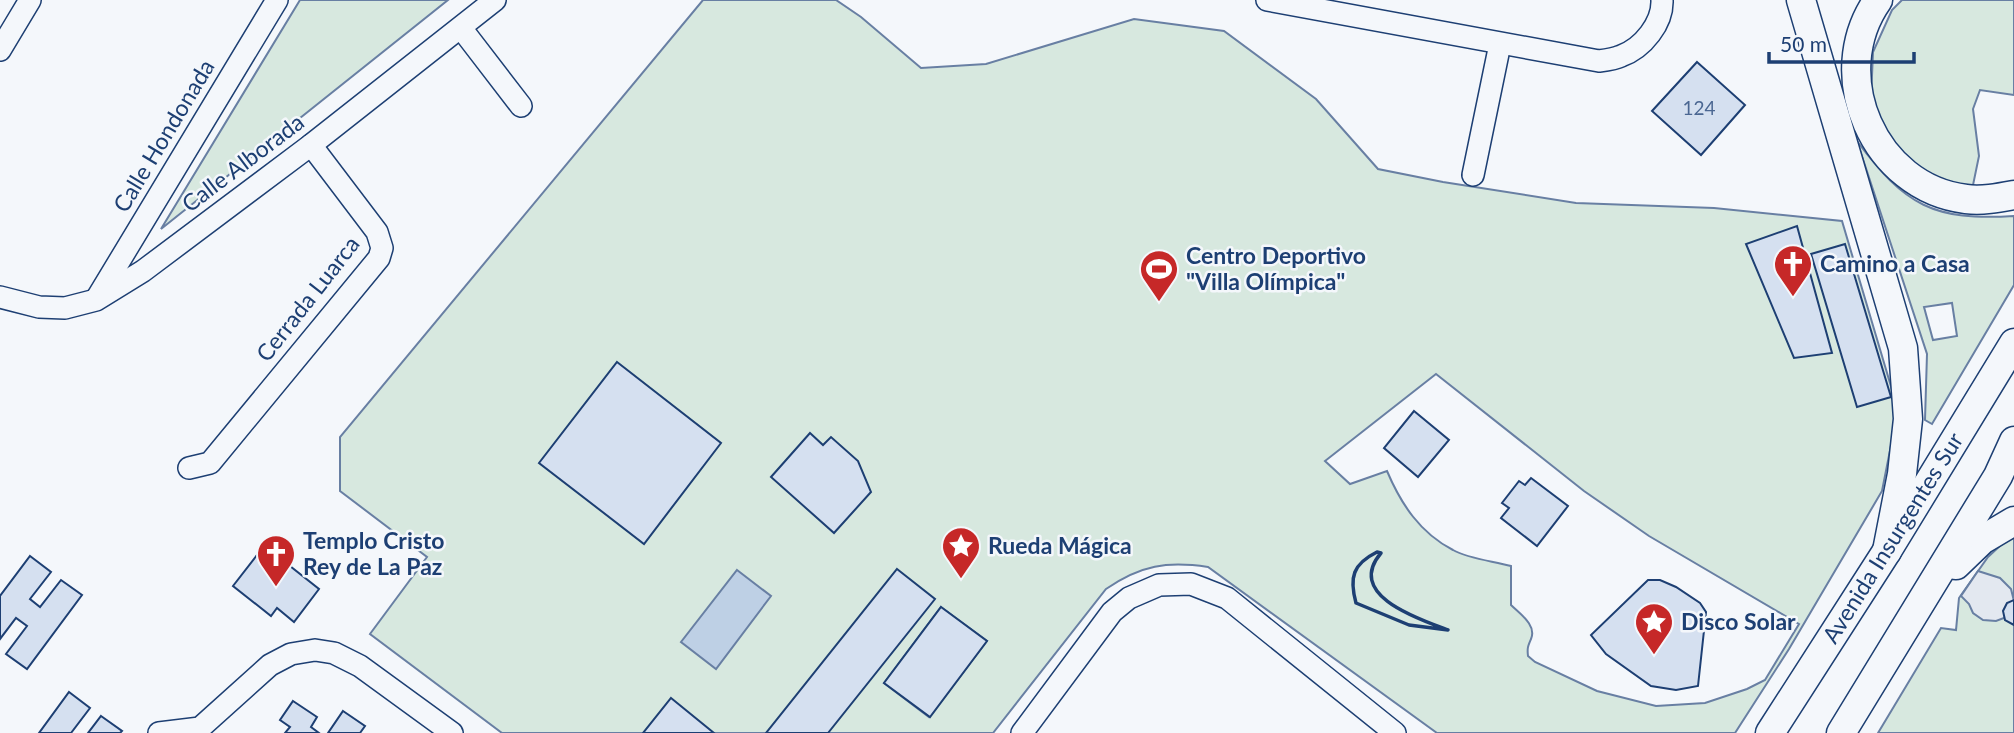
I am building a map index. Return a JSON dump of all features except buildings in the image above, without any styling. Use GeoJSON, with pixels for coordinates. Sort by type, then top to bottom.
{"type":"FeatureCollection","features":[{"type":"Feature","properties":{"kind":"main road"},"geometry":{"type":"LineString","coordinates":[[1801,0],[1903,348],[1908,419],[1902,474],[1887,551]]}},
{"type":"Feature","properties":{"kind":"main road"},"geometry":{"type":"LineString","coordinates":[[1878,0],[1861,33],[1856,74],[1863,117],[1881,147],[1902,173],[1935,191],[1966,199],[2014,195]]}},
{"type":"Feature","properties":{"kind":"main road","name":"Avenida Insurgentes Sur"},"geometry":{"type":"LineString","coordinates":[[1770,733],[1887,551],[2014,343]]}},
{"type":"Feature","properties":{"kind":"main road"},"geometry":{"type":"LineString","coordinates":[[1841,733],[2006,466],[2014,441]]}},
{"type":"Feature","properties":{"kind":"main road"},"geometry":{"type":"LineString","coordinates":[[1926,594],[1982,540],[2014,521]]}},
{"type":"Feature","properties":{"kind":"street"},"geometry":{"type":"LineString","coordinates":[[0,50],[30,0]]}},
{"type":"Feature","properties":{"kind":"street","name":"Calle Hondonada"},"geometry":{"type":"LineString","coordinates":[[96,300],[277,0]]}},
{"type":"Feature","properties":{"kind":"street","name":"Calle Alborada"},"geometry":{"type":"LineString","coordinates":[[0,297],[38,307],[65,308],[96,300],[144,271],[311,145],[495,0]]}},
{"type":"Feature","properties":{"kind":"street"},"geometry":{"type":"LineString","coordinates":[[1268,0],[1600,61],[1624,56],[1646,39],[1658,22],[1662,0]]}},
{"type":"Feature","properties":{"kind":"street"},"geometry":{"type":"LineString","coordinates":[[461,29],[521,106]]}},
{"type":"Feature","properties":{"kind":"street"},"geometry":{"type":"LineString","coordinates":[[1473,175],[1500,44]]}},
{"type":"Feature","properties":{"kind":"street","name":"Cerrada Luarca"},"geometry":{"type":"LineString","coordinates":[[189,468],[210,463],[379,258],[382,248],[377,232],[311,145]]}},
{"type":"Feature","properties":{"kind":"street"},"geometry":{"type":"LineString","coordinates":[[1022,733],[1112,612],[1129,598],[1159,585],[1191,584],[1227,598],[1395,733]]}},
{"type":"Feature","properties":{"kind":"street"},"geometry":{"type":"LineString","coordinates":[[159,733],[200,729],[271,665],[290,654],[315,650],[334,653],[360,666],[452,733]]}},
{"type":"Feature","properties":{"kind":"shaded area"},"geometry":{"type":"Polygon","coordinates":[[[300,0],[448,0],[161,229],[300,0]]]}},
{"type":"Feature","properties":{"kind":"shaded area","name":"Centro Deportivo \"Villa Olímpica\""},"geometry":{"type":"Polygon","coordinates":[[[703,0],[836,0],[861,17],[921,68],[986,64],[1134,19],[1224,31],[1316,99],[1378,169],[1576,203],[1714,208],[1842,221],[1898,410],[1882,491],[1789,649],[1735,733],[1437,733],[1208,567],[1167,565],[1143,570],[1106,589],[993,733],[502,733],[370,634],[427,557],[340,491],[340,437],[703,0]],[[1436,374],[1325,461],[1350,484],[1387,471],[1405,506],[1421,526],[1441,543],[1474,558],[1511,566],[1511,605],[1527,620],[1532,629],[1528,656],[1535,662],[1597,691],[1656,706],[1705,703],[1765,680],[1799,624],[1649,536],[1584,491],[1436,374]],[[941,607],[884,683],[929,717],[987,641],[941,607]]]}},
{"type":"Feature","properties":{"kind":"shaded area"},"geometry":{"type":"Polygon","coordinates":[[[1902,0],[2014,0],[2014,95],[1980,90],[1973,109],[1979,156],[1972,190],[1915,169],[1885,134],[1871,99],[1873,52],[1892,10],[1902,0]]]}},
{"type":"Feature","properties":{"kind":"shaded area"},"geometry":{"type":"Polygon","coordinates":[[[1857,141],[1891,181],[1924,205],[1962,216],[2014,216],[2014,285],[1932,424],[1925,420],[1927,354],[1857,141]],[[1952,303],[1924,307],[1933,340],[1957,336],[1952,303]]]}},
{"type":"Feature","properties":{"kind":"shaded area"},"geometry":{"type":"Polygon","coordinates":[[[2014,533],[2014,733],[1878,733],[1941,628],[1956,630],[1959,598],[1988,557],[2014,533]]]}},
{"type":"Feature","properties":{"kind":"shaded area"},"geometry":{"type":"Polygon","coordinates":[[[1978,571],[2000,578],[2011,589],[2014,601],[2004,618],[1996,621],[1983,620],[1973,613],[1961,596],[1978,571]]]}},
{"type":"Feature","properties":{"kind":"water"},"geometry":{"type":"Polygon","coordinates":[[[737,570],[771,596],[716,669],[681,642],[737,570]]]}},
{"type":"Feature","properties":{"kind":"wall"},"geometry":{"type":"LineString","coordinates":[[1377,552],[1381,553],[1372,568],[1372,581],[1378,593],[1404,612],[1448,630],[1409,625],[1356,603],[1353,586],[1355,572],[1363,561],[1377,552]]}},
{"type":"Feature","properties":{"kind":"place","name":"Camino a Casa"},"geometry":{"type":"Point","coordinates":[1793,298]}},
{"type":"Feature","properties":{"kind":"place","name":"Centro Deportivo \"Villa Olímpica\""},"geometry":{"type":"Point","coordinates":[1159,303]}},
{"type":"Feature","properties":{"kind":"place","name":"Rueda Mágica"},"geometry":{"type":"Point","coordinates":[961,580]}},
{"type":"Feature","properties":{"kind":"place","name":"Templo Cristo Rey de La Paz"},"geometry":{"type":"Point","coordinates":[276,588]}},
{"type":"Feature","properties":{"kind":"place","name":"Disco Solar"},"geometry":{"type":"Point","coordinates":[1654,656]}}]}
